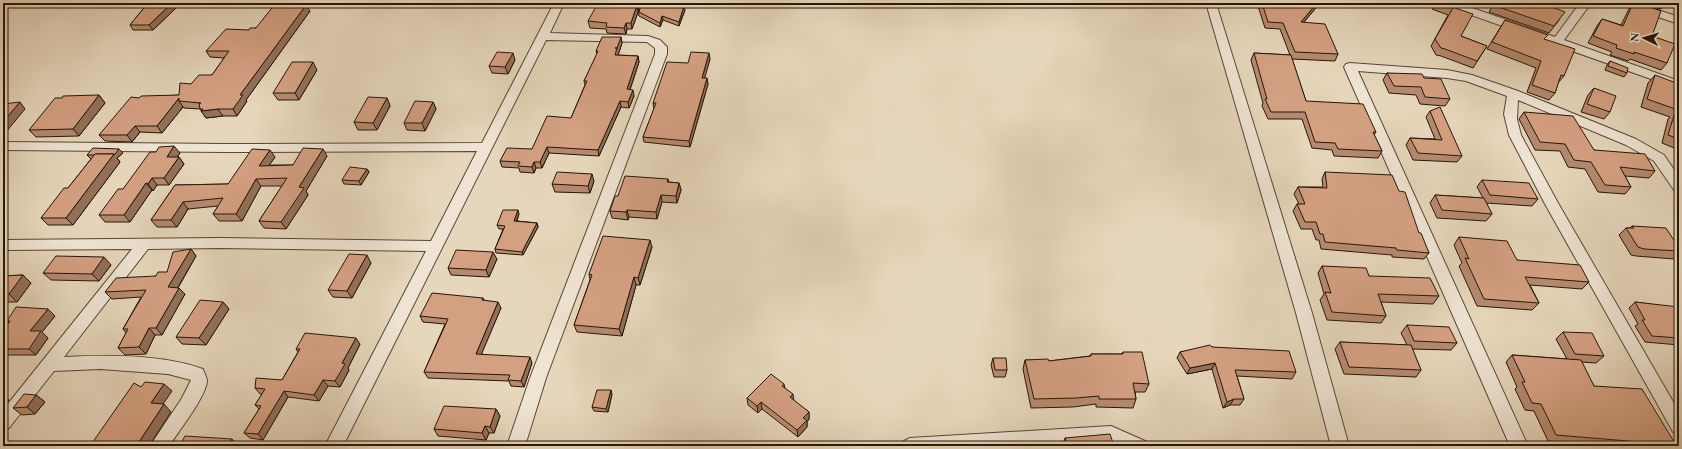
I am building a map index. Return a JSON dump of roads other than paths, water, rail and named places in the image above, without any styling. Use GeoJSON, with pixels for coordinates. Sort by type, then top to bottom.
{"type":"FeatureCollection","features":[{"type":"Feature","properties":{"kind":"street"},"geometry":{"type":"LineString","coordinates":[[334,446],[559,3]]}},
{"type":"Feature","properties":{"kind":"street"},"geometry":{"type":"LineString","coordinates":[[1211,3],[1304,313],[1340,446]]}},
{"type":"Feature","properties":{"kind":"street"},"geometry":{"type":"LineString","coordinates":[[1447,3],[1679,85]]}},
{"type":"Feature","properties":{"kind":"street"},"geometry":{"type":"LineString","coordinates":[[1557,42],[1586,3]]}},
{"type":"Feature","properties":{"kind":"street"},"geometry":{"type":"LineString","coordinates":[[1626,3],[1679,21]]}},
{"type":"Feature","properties":{"kind":"street"},"geometry":{"type":"LineString","coordinates":[[516,446],[538,378],[596,230],[661,54],[661,47],[656,42],[648,39],[542,36]]}},
{"type":"Feature","properties":{"kind":"street"},"geometry":{"type":"LineString","coordinates":[[1519,446],[1350,67],[1447,74],[1468,78],[1514,94],[1632,142],[1659,158],[1679,187]]}},
{"type":"Feature","properties":{"kind":"street"},"geometry":{"type":"LineString","coordinates":[[1514,94],[1509,114],[1515,135],[1552,204],[1679,428]]}},
{"type":"Feature","properties":{"kind":"street"},"geometry":{"type":"LineString","coordinates":[[3,146],[225,148],[486,147]]}},
{"type":"Feature","properties":{"kind":"street"},"geometry":{"type":"LineString","coordinates":[[3,245],[143,245],[220,243],[436,246]]}},
{"type":"Feature","properties":{"kind":"street"},"geometry":{"type":"LineString","coordinates":[[3,423],[143,245]]}},
{"type":"Feature","properties":{"kind":"street"},"geometry":{"type":"LineString","coordinates":[[49,364],[100,362],[168,367],[197,374],[199,380],[196,388],[187,405],[159,446]]}},
{"type":"Feature","properties":{"kind":"street"},"geometry":{"type":"LineString","coordinates":[[910,446],[1111,434],[1139,446]]}}]}
